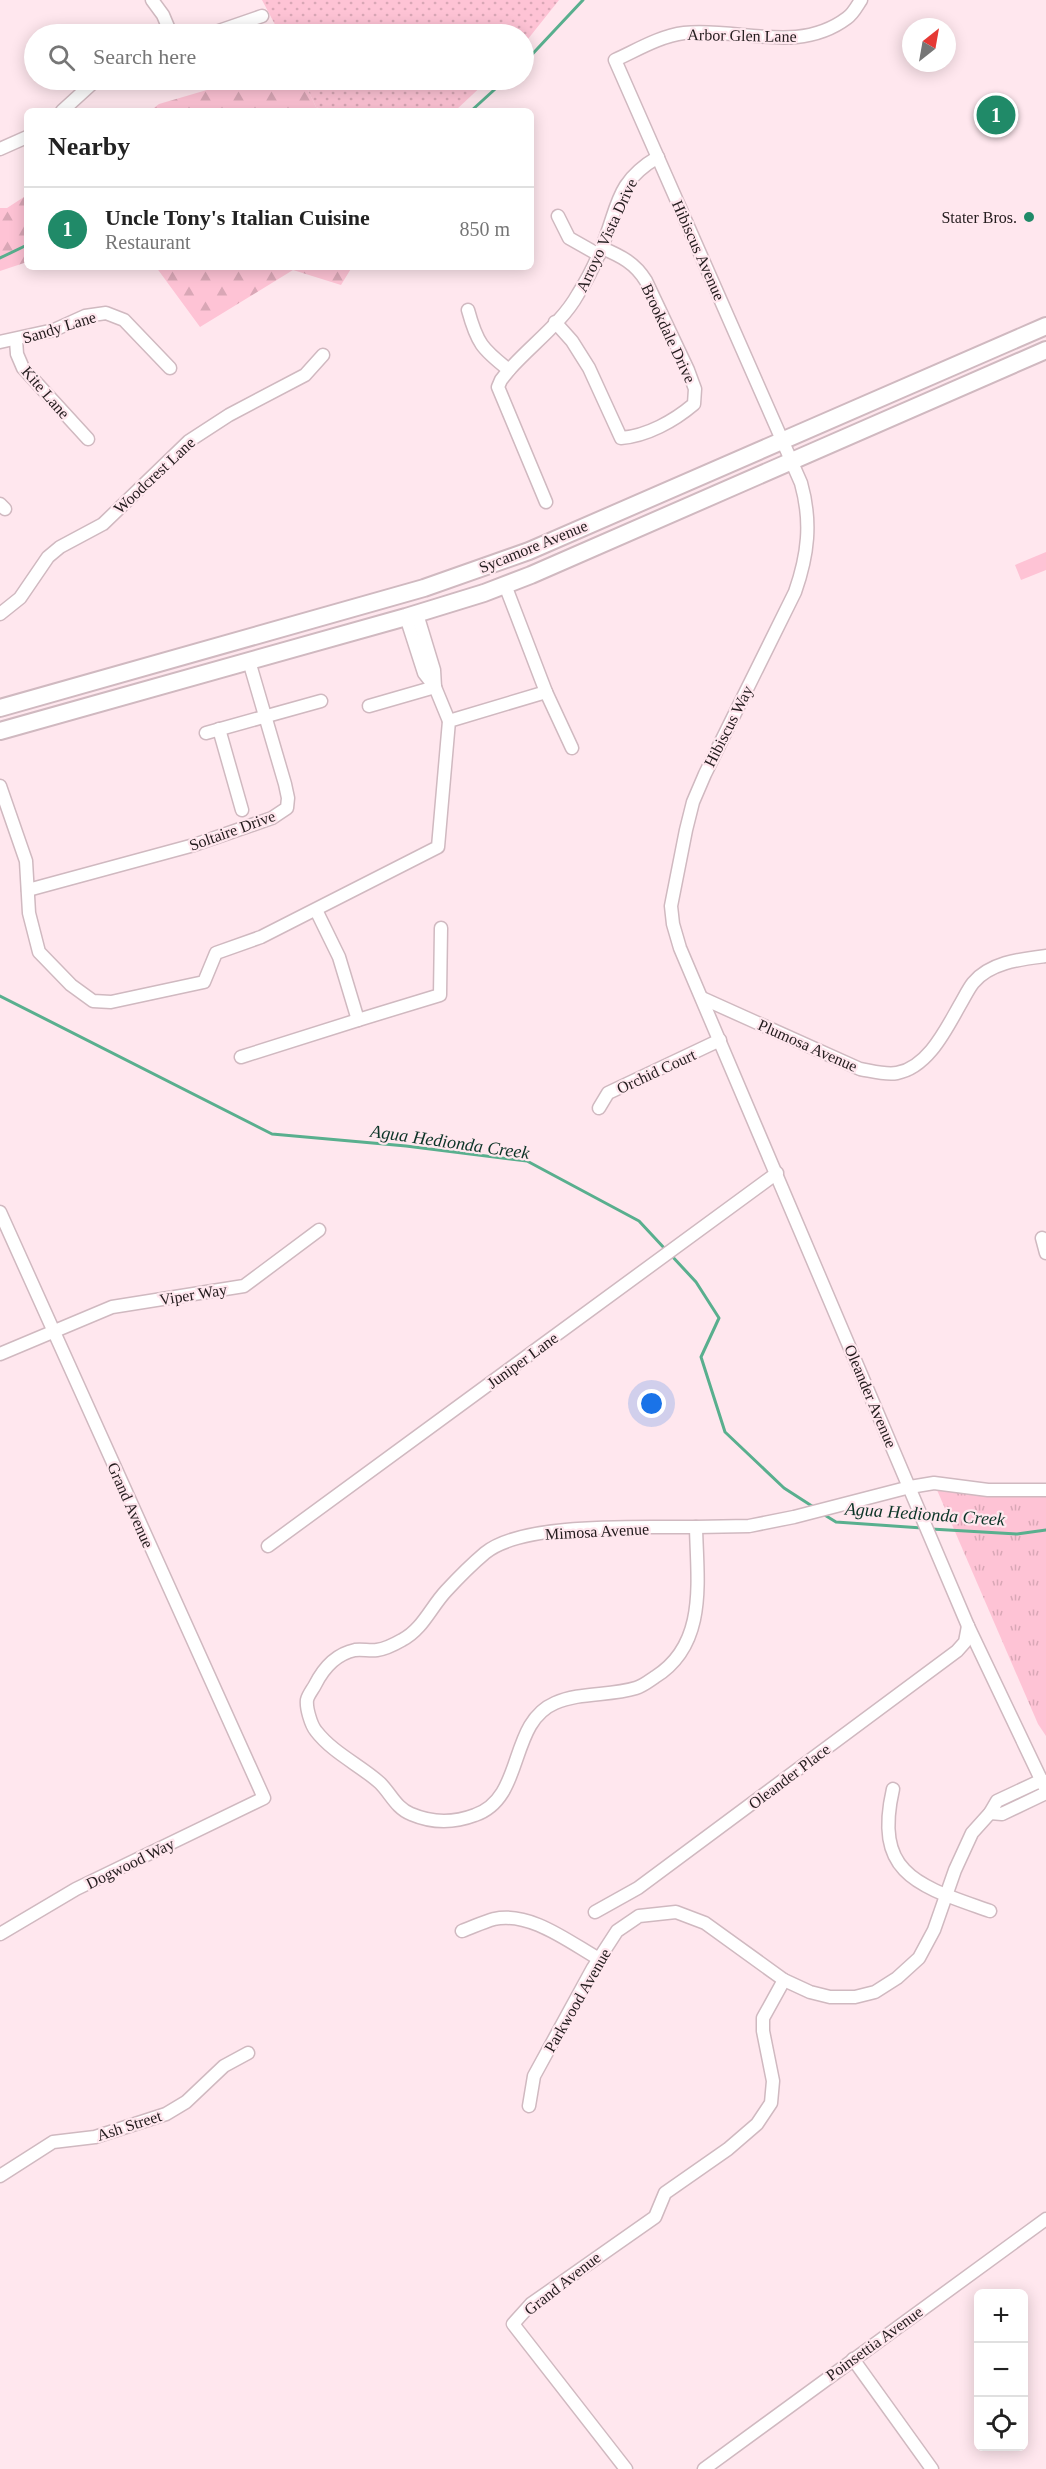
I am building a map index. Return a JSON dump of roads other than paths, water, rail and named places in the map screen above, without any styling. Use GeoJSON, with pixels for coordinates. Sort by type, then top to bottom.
{"type":"FeatureCollection","features":[{"type":"Feature","properties":{"kind":"main road","name":"Sycamore Avenue"},"geometry":{"type":"LineString","coordinates":[[0,708],[413,591],[478,570],[529,551],[1046,326]]}},
{"type":"Feature","properties":{"kind":"main road","name":"Sycamore Avenue"},"geometry":{"type":"LineString","coordinates":[[0,730],[412,616],[505,585],[1046,350]]}},
{"type":"Feature","properties":{"kind":"street"},"geometry":{"type":"LineString","coordinates":[[152,0],[164,15],[167,24]]}},
{"type":"Feature","properties":{"kind":"street","name":"Arbor Glen Lane"},"geometry":{"type":"LineString","coordinates":[[615,60],[664,38],[685,33],[793,38],[815,35],[848,18],[861,0]]}},
{"type":"Feature","properties":{"kind":"street"},"geometry":{"type":"LineString","coordinates":[[239,24],[262,16]]}},
{"type":"Feature","properties":{"kind":"street","name":"Hibiscus Avenue"},"geometry":{"type":"LineString","coordinates":[[615,60],[791,460]]}},
{"type":"Feature","properties":{"kind":"street"},"geometry":{"type":"LineString","coordinates":[[65,108],[85,90]]}},
{"type":"Feature","properties":{"kind":"street"},"geometry":{"type":"LineString","coordinates":[[0,149],[24,138]]}},
{"type":"Feature","properties":{"kind":"street","name":"Arroyo Vista Drive"},"geometry":{"type":"LineString","coordinates":[[546,502],[498,387],[509,370],[577,297],[600,251],[615,206],[626,185],[635,172],[658,157]]}},
{"type":"Feature","properties":{"kind":"street"},"geometry":{"type":"LineString","coordinates":[[558,216],[569,238],[600,251]]}},
{"type":"Feature","properties":{"kind":"street","name":"Brookdale Drive"},"geometry":{"type":"LineString","coordinates":[[555,322],[585,360],[621,438],[634,437],[663,424],[694,404],[695,389],[688,369],[646,281],[629,261],[600,251]]}},
{"type":"Feature","properties":{"kind":"street"},"geometry":{"type":"LineString","coordinates":[[468,310],[475,336],[491,356],[509,370]]}},
{"type":"Feature","properties":{"kind":"street","name":"Sandy Lane"},"geometry":{"type":"LineString","coordinates":[[0,342],[54,330],[84,316],[106,313],[124,320],[170,368]]}},
{"type":"Feature","properties":{"kind":"street","name":"Kite Lane"},"geometry":{"type":"LineString","coordinates":[[16,340],[17,354],[23,368],[88,439]]}},
{"type":"Feature","properties":{"kind":"street","name":"Woodcrest Lane"},"geometry":{"type":"LineString","coordinates":[[0,614],[20,598],[48,557],[60,547],[103,524],[189,441],[229,415],[305,375],[323,355]]}},
{"type":"Feature","properties":{"kind":"street","name":"Hibiscus Way"},"geometry":{"type":"LineString","coordinates":[[702,998],[680,948],[673,924],[671,906],[693,802],[795,592],[804,566],[809,535],[807,503],[791,460]]}},
{"type":"Feature","properties":{"kind":"street"},"geometry":{"type":"LineString","coordinates":[[505,585],[546,692],[572,748]]}},
{"type":"Feature","properties":{"kind":"street"},"geometry":{"type":"LineString","coordinates":[[0,786],[26,861],[29,913],[36,944],[39,952],[70,985],[93,1001],[111,1002],[204,982],[216,953],[261,937],[438,847],[449,721],[435,687],[424,673],[412,616]]}},
{"type":"Feature","properties":{"kind":"street","name":"Soltaire Drive"},"geometry":{"type":"LineString","coordinates":[[28,890],[194,845],[272,818],[287,808],[288,798],[285,784],[249,661]]}},
{"type":"Feature","properties":{"kind":"street"},"geometry":{"type":"LineString","coordinates":[[369,706],[435,687]]}},
{"type":"Feature","properties":{"kind":"street"},"geometry":{"type":"LineString","coordinates":[[449,721],[546,692]]}},
{"type":"Feature","properties":{"kind":"street"},"geometry":{"type":"LineString","coordinates":[[206,733],[321,701]]}},
{"type":"Feature","properties":{"kind":"street"},"geometry":{"type":"LineString","coordinates":[[219,729],[242,810]]}},
{"type":"Feature","properties":{"kind":"street"},"geometry":{"type":"LineString","coordinates":[[316,910],[339,957],[358,1020]]}},
{"type":"Feature","properties":{"kind":"street"},"geometry":{"type":"LineString","coordinates":[[241,1057],[440,995],[441,928]]}},
{"type":"Feature","properties":{"kind":"street","name":"Plumosa Avenue"},"geometry":{"type":"LineString","coordinates":[[702,998],[860,1069],[898,1072],[924,1059],[936,1045],[974,982],[993,968],[1023,959],[1046,956]]}},
{"type":"Feature","properties":{"kind":"street","name":"Oleander Avenue"},"geometry":{"type":"LineString","coordinates":[[702,998],[968,1626],[1045,1788]]}},
{"type":"Feature","properties":{"kind":"street","name":"Orchid Court"},"geometry":{"type":"LineString","coordinates":[[599,1108],[608,1093],[720,1040]]}},
{"type":"Feature","properties":{"kind":"street","name":"Juniper Lane"},"geometry":{"type":"LineString","coordinates":[[268,1546],[681,1241],[777,1173]]}},
{"type":"Feature","properties":{"kind":"street","name":"Grand Avenue"},"geometry":{"type":"LineString","coordinates":[[0,1212],[264,1798]]}},
{"type":"Feature","properties":{"kind":"street","name":"Viper Way"},"geometry":{"type":"LineString","coordinates":[[0,1354],[112,1307],[244,1286],[319,1230]]}},
{"type":"Feature","properties":{"kind":"street"},"geometry":{"type":"LineString","coordinates":[[1042,1238],[1046,1253]]}},
{"type":"Feature","properties":{"kind":"street","name":"Mimosa Avenue"},"geometry":{"type":"LineString","coordinates":[[696,1527],[697,1612],[687,1644],[670,1668],[639,1688],[572,1698],[547,1707],[535,1719],[516,1758],[505,1790],[487,1809],[476,1815],[447,1822],[429,1821],[407,1813],[397,1806],[382,1785],[326,1742],[312,1726],[307,1700],[319,1676],[330,1662],[354,1650],[378,1650],[402,1641],[415,1632],[445,1592],[487,1551],[502,1542],[552,1530],[696,1527],[748,1526],[794,1517],[910,1486],[934,1483],[988,1490],[1046,1490]]}},
{"type":"Feature","properties":{"kind":"street","name":"Oleander Place"},"geometry":{"type":"LineString","coordinates":[[595,1912],[638,1888],[957,1652],[965,1642],[968,1626]]}},
{"type":"Feature","properties":{"kind":"street","name":"Parkwood Avenue"},"geometry":{"type":"LineString","coordinates":[[529,2106],[534,2076],[599,1959],[617,1931],[639,1916],[676,1912],[705,1923],[784,1980],[810,1992],[830,1997],[855,1997],[874,1992],[897,1978],[920,1958],[934,1930],[972,1833],[990,1813],[997,1801],[1045,1788]]}},
{"type":"Feature","properties":{"kind":"street"},"geometry":{"type":"LineString","coordinates":[[893,1789],[887,1815],[888,1836],[894,1856],[918,1883],[946,1896],[990,1911]]}},
{"type":"Feature","properties":{"kind":"street","name":"Dogwood Way"},"geometry":{"type":"LineString","coordinates":[[0,1934],[76,1889],[264,1798]]}},
{"type":"Feature","properties":{"kind":"street"},"geometry":{"type":"LineString","coordinates":[[462,1931],[495,1919],[523,1920],[538,1925],[599,1959]]}},
{"type":"Feature","properties":{"kind":"street","name":"Grand Avenue"},"geometry":{"type":"LineString","coordinates":[[626,2469],[513,2324],[531,2304],[655,2217],[665,2193],[728,2149],[757,2124],[771,2103],[773,2081],[763,2031],[763,2018],[784,1980]]}},
{"type":"Feature","properties":{"kind":"street","name":"Ash Street"},"geometry":{"type":"LineString","coordinates":[[0,2176],[53,2142],[95,2137],[166,2114],[186,2102],[224,2066],[248,2054]]}},
{"type":"Feature","properties":{"kind":"street","name":"Poinsettia Avenue"},"geometry":{"type":"LineString","coordinates":[[704,2469],[1046,2219]]}},
{"type":"Feature","properties":{"kind":"street"},"geometry":{"type":"LineString","coordinates":[[853,2359],[932,2469]]}},
{"type":"Feature","properties":{"kind":"waterway"},"geometry":{"type":"LineString","coordinates":[[534,52],[583,0]]}},
{"type":"Feature","properties":{"kind":"waterway"},"geometry":{"type":"LineString","coordinates":[[474,108],[494,90]]}},
{"type":"Feature","properties":{"kind":"waterway"},"geometry":{"type":"LineString","coordinates":[[0,258],[24,246]]}},
{"type":"Feature","properties":{"kind":"waterway","name":"Agua Hedionda Creek"},"geometry":{"type":"LineString","coordinates":[[0,996],[272,1134],[406,1146],[527,1161],[639,1221],[666,1250]]}},
{"type":"Feature","properties":{"kind":"waterway","name":"Agua Hedionda Creek"},"geometry":{"type":"LineString","coordinates":[[670,1254],[696,1282],[719,1318],[701,1357],[725,1432],[784,1488],[815,1508]]}},
{"type":"Feature","properties":{"kind":"waterway","name":"Agua Hedionda Creek"},"geometry":{"type":"LineString","coordinates":[[823,1514],[836,1522],[922,1528]]}},
{"type":"Feature","properties":{"kind":"waterway","name":"Agua Hedionda Creek"},"geometry":{"type":"LineString","coordinates":[[931,1529],[1017,1534],[1046,1530]]}},
{"type":"Feature","properties":{"kind":"place","name":"Uncle Tony's Italian Cuisine"},"geometry":{"type":"Point","coordinates":[996,115]}},
{"type":"Feature","properties":{"kind":"place","name":"Stater Bros."},"geometry":{"type":"Point","coordinates":[1029,217]}}]}
